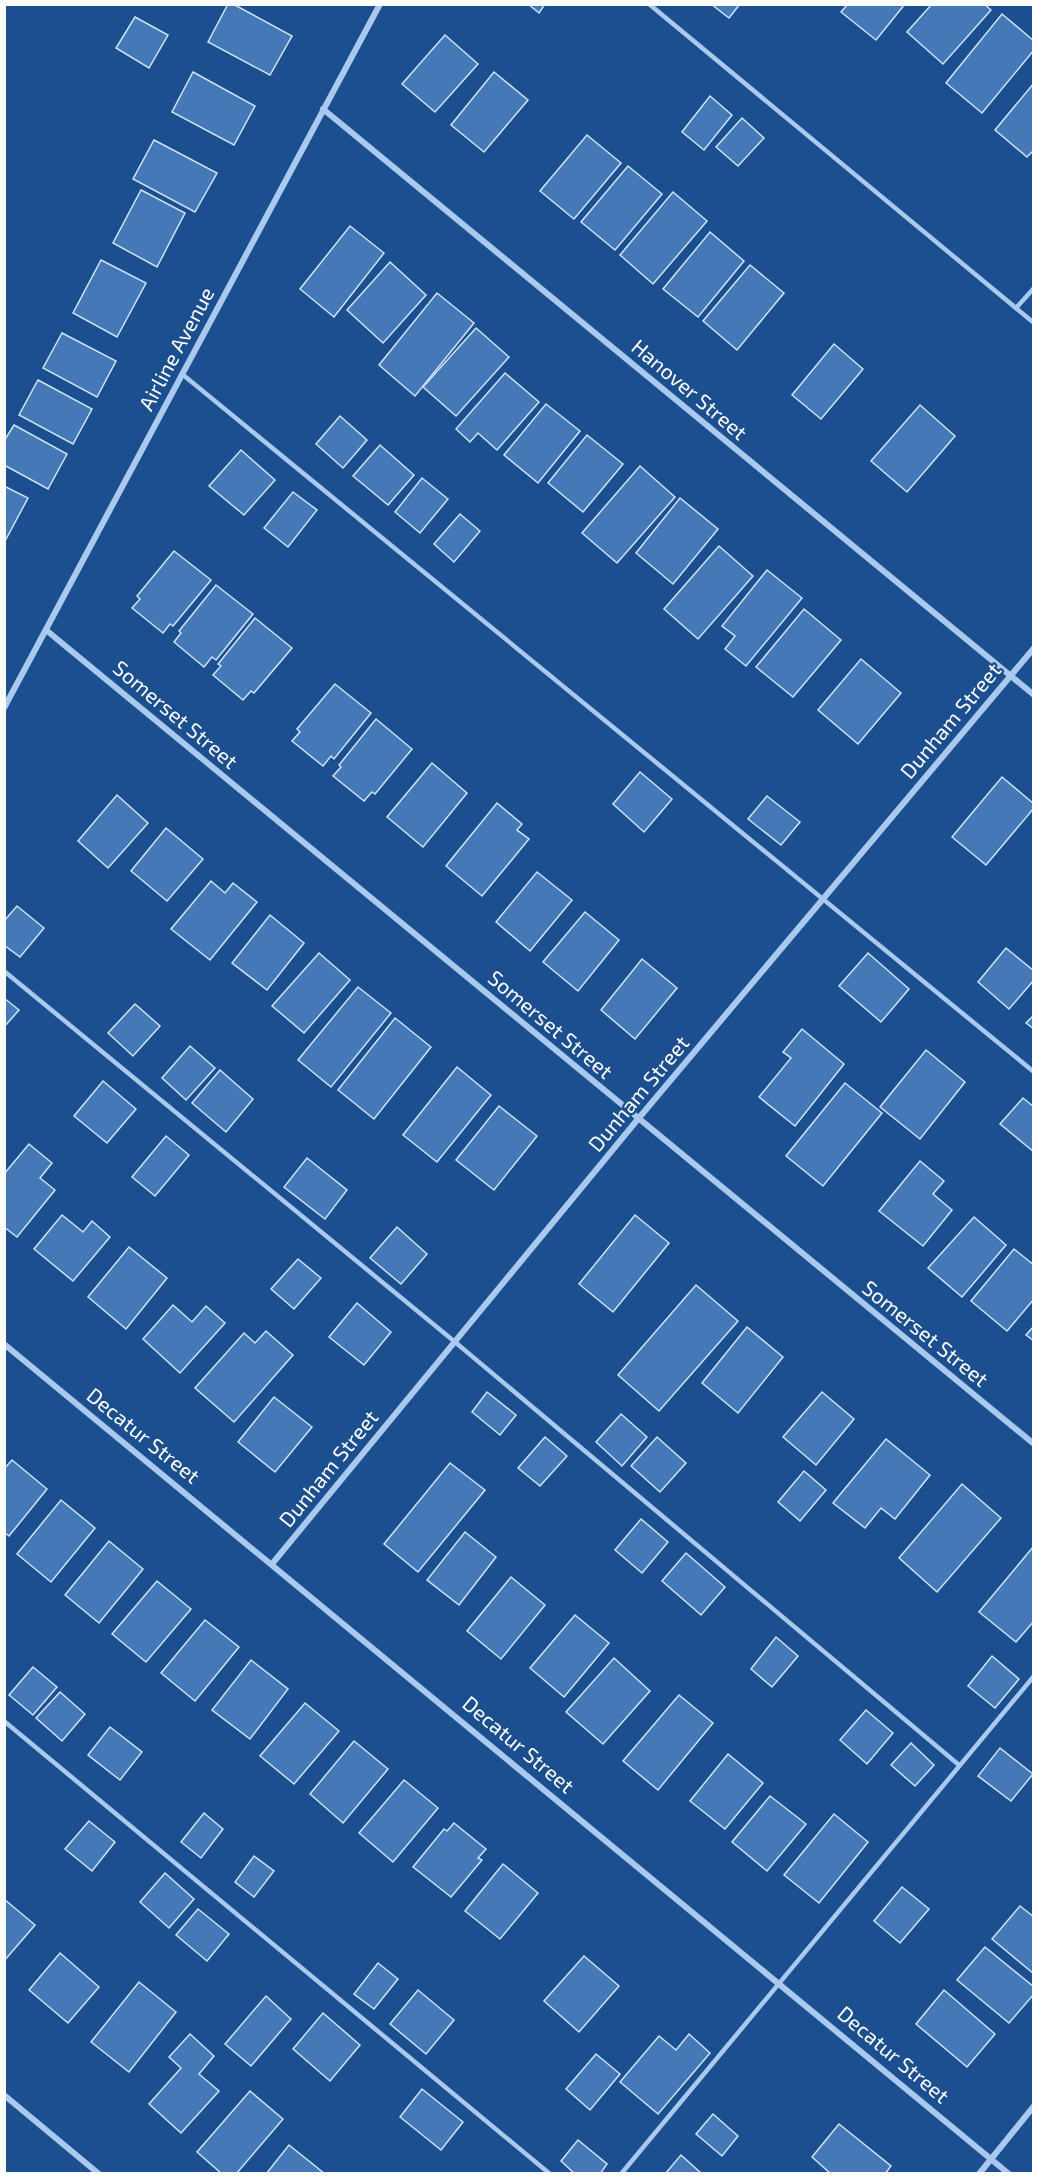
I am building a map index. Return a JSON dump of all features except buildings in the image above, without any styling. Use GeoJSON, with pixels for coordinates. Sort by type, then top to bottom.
{"type":"FeatureCollection","features":[{"type":"Feature","properties":{"kind":"street","name":"Airline Avenue"},"geometry":{"type":"LineString","coordinates":[[4,708],[380,4]]}},
{"type":"Feature","properties":{"kind":"street","name":"Hanover Street"},"geometry":{"type":"LineString","coordinates":[[324,109],[1034,695]]}},
{"type":"Feature","properties":{"kind":"street","name":"Somerset Street"},"geometry":{"type":"LineString","coordinates":[[46,630],[1034,1444]]}},
{"type":"Feature","properties":{"kind":"street","name":"Dunham Street"},"geometry":{"type":"LineString","coordinates":[[272,1564],[638,1119],[1034,648]]}},
{"type":"Feature","properties":{"kind":"street","name":"Decatur Street"},"geometry":{"type":"LineString","coordinates":[[4,1344],[1009,2174]]}},
{"type":"Feature","properties":{"kind":"street"},"geometry":{"type":"LineString","coordinates":[[4,2095],[99,2174]]}},
{"type":"Feature","properties":{"kind":"street"},"geometry":{"type":"LineString","coordinates":[[979,2174],[1034,2106]]}},
{"type":"Feature","properties":{"kind":"lane"},"geometry":{"type":"LineString","coordinates":[[649,4],[1034,323]]}},
{"type":"Feature","properties":{"kind":"lane"},"geometry":{"type":"LineString","coordinates":[[1016,308],[1034,288]]}},
{"type":"Feature","properties":{"kind":"lane"},"geometry":{"type":"LineString","coordinates":[[182,374],[1034,1072]]}},
{"type":"Feature","properties":{"kind":"lane"},"geometry":{"type":"LineString","coordinates":[[4,971],[454,1342],[959,1765]]}},
{"type":"Feature","properties":{"kind":"lane"},"geometry":{"type":"LineString","coordinates":[[621,2174],[1034,1676]]}},
{"type":"Feature","properties":{"kind":"lane"},"geometry":{"type":"LineString","coordinates":[[4,1721],[550,2174]]}}]}
